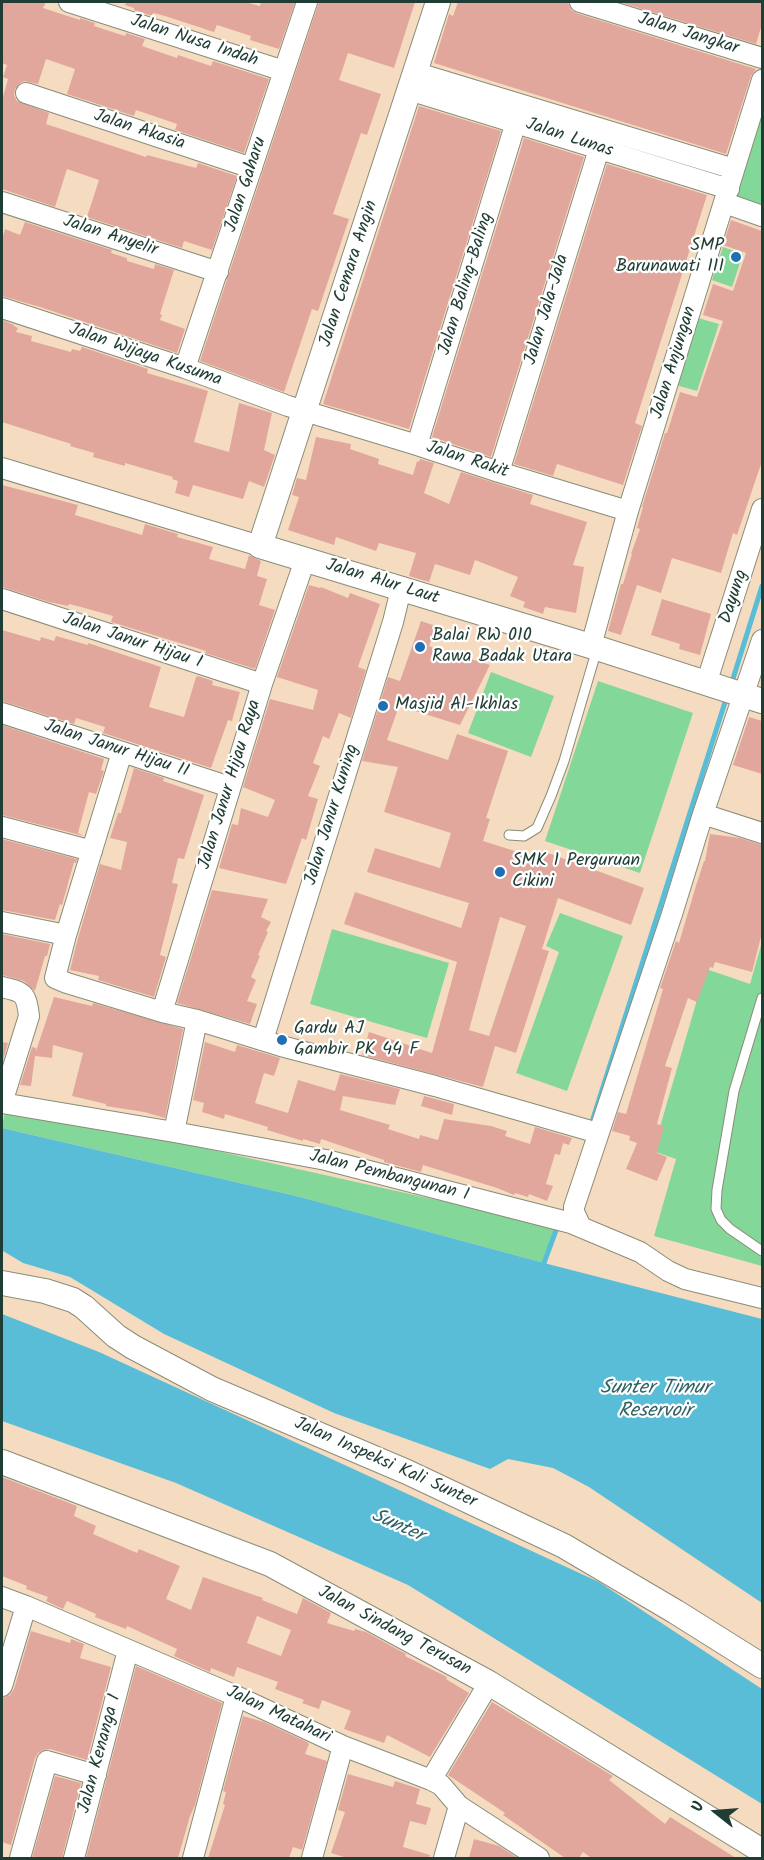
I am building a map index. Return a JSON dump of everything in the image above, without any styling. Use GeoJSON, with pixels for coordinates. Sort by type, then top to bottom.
{"type":"FeatureCollection","features":[{"type":"Feature","properties":{"kind":"street","name":"Jalan Nusa Indah"},"geometry":{"type":"LineString","coordinates":[[69,2],[284,71]]}},
{"type":"Feature","properties":{"kind":"street","name":"Jalan Gaharu"},"geometry":{"type":"LineString","coordinates":[[185,368],[307,2]]}},
{"type":"Feature","properties":{"kind":"street","name":"Jalan Cemara Angin"},"geometry":{"type":"LineString","coordinates":[[260,546],[297,409],[438,2]]}},
{"type":"Feature","properties":{"kind":"street","name":"Jalan Jangkar"},"geometry":{"type":"LineString","coordinates":[[580,2],[762,58]]}},
{"type":"Feature","properties":{"kind":"street","name":"Jalan Anjungan"},"geometry":{"type":"LineString","coordinates":[[594,647],[628,510],[762,80]]}},
{"type":"Feature","properties":{"kind":"street","name":"Jalan Lunas"},"geometry":{"type":"LineString","coordinates":[[412,81],[516,122],[599,148],[727,196],[762,216]]}},
{"type":"Feature","properties":{"kind":"street","name":"Jalan Lunas"},"geometry":{"type":"LineString","coordinates":[[412,81],[734,169]]}},
{"type":"Feature","properties":{"kind":"street","name":"Jalan Akasia"},"geometry":{"type":"LineString","coordinates":[[26,93],[252,168]]}},
{"type":"Feature","properties":{"kind":"street","name":"Jalan Baling-Baling"},"geometry":{"type":"LineString","coordinates":[[417,445],[516,122]]}},
{"type":"Feature","properties":{"kind":"street","name":"Jalan Jala-Jala"},"geometry":{"type":"LineString","coordinates":[[499,472],[599,148]]}},
{"type":"Feature","properties":{"kind":"street","name":"Jalan Anyelir"},"geometry":{"type":"LineString","coordinates":[[2,202],[218,272]]}},
{"type":"Feature","properties":{"kind":"street","name":"Jalan Wijaya Kusuma"},"geometry":{"type":"LineString","coordinates":[[2,308],[185,368],[297,409]]}},
{"type":"Feature","properties":{"kind":"street","name":"Jalan Rakit"},"geometry":{"type":"LineString","coordinates":[[297,409],[628,510]]}},
{"type":"Feature","properties":{"kind":"street","name":"Jalan Alur Laut"},"geometry":{"type":"LineString","coordinates":[[2,468],[594,647],[750,697]]}},
{"type":"Feature","properties":{"kind":"street","name":"Dayung"},"geometry":{"type":"LineString","coordinates":[[708,684],[762,509]]}},
{"type":"Feature","properties":{"kind":"street","name":"Jalan Janur Hijau Raya"},"geometry":{"type":"LineString","coordinates":[[162,1012],[262,684],[305,560]]}},
{"type":"Feature","properties":{"kind":"street","name":"Jalan Janur Kuning"},"geometry":{"type":"LineString","coordinates":[[263,1040],[401,589]]}},
{"type":"Feature","properties":{"kind":"street","name":"Jalan Janur Hijau I"},"geometry":{"type":"LineString","coordinates":[[2,599],[262,684]]}},
{"type":"Feature","properties":{"kind":"street"},"geometry":{"type":"LineString","coordinates":[[576,1225],[574,1207],[592,1132],[672,914],[703,814],[750,697],[762,640]]}},
{"type":"Feature","properties":{"kind":"street","name":"Jalan Janur Hijau II"},"geometry":{"type":"LineString","coordinates":[[2,713],[230,787]]}},
{"type":"Feature","properties":{"kind":"street"},"geometry":{"type":"LineString","coordinates":[[123,752],[66,935],[55,978],[162,1012],[197,1020],[316,1056],[435,1086],[592,1132]]}},
{"type":"Feature","properties":{"kind":"street"},"geometry":{"type":"LineString","coordinates":[[703,814],[762,833]]}},
{"type":"Feature","properties":{"kind":"street"},"geometry":{"type":"LineString","coordinates":[[2,827],[92,851]]}},
{"type":"Feature","properties":{"kind":"street"},"geometry":{"type":"LineString","coordinates":[[2,922],[66,935]]}},
{"type":"Feature","properties":{"kind":"street"},"geometry":{"type":"LineString","coordinates":[[2,987],[19,991],[25,995],[29,1016],[2,1103]]}},
{"type":"Feature","properties":{"kind":"street"},"geometry":{"type":"LineString","coordinates":[[174,1132],[197,1020]]}},
{"type":"Feature","properties":{"kind":"street","name":"Jalan Pembangunan I"},"geometry":{"type":"LineString","coordinates":[[2,1103],[326,1160],[539,1214],[576,1225],[640,1252],[668,1271],[685,1279],[762,1298]]}},
{"type":"Feature","properties":{"kind":"street","name":"Jalan Inspeksi Kali Sunter"},"geometry":{"type":"LineString","coordinates":[[2,1283],[45,1291],[73,1300],[116,1336],[133,1347],[212,1389],[407,1472],[564,1546],[762,1666]]}},
{"type":"Feature","properties":{"kind":"street","name":"Jalan Sindang Terusan"},"geometry":{"type":"LineString","coordinates":[[2,1462],[270,1564],[489,1683],[762,1851]]}},
{"type":"Feature","properties":{"kind":"street","name":"Jalan Matahari"},"geometry":{"type":"LineString","coordinates":[[2,1597],[236,1696],[343,1746],[431,1780],[441,1785],[459,1806],[539,1858]]}},
{"type":"Feature","properties":{"kind":"street"},"geometry":{"type":"LineString","coordinates":[[2,1686],[26,1606]]}},
{"type":"Feature","properties":{"kind":"street","name":"Jalan Kenanga I"},"geometry":{"type":"LineString","coordinates":[[74,1858],[128,1650]]}},
{"type":"Feature","properties":{"kind":"street"},"geometry":{"type":"LineString","coordinates":[[431,1780],[489,1683]]}},
{"type":"Feature","properties":{"kind":"street"},"geometry":{"type":"LineString","coordinates":[[194,1858],[236,1696]]}},
{"type":"Feature","properties":{"kind":"street"},"geometry":{"type":"LineString","coordinates":[[312,1858],[343,1746]]}},
{"type":"Feature","properties":{"kind":"street"},"geometry":{"type":"LineString","coordinates":[[20,1858],[47,1761],[96,1775]]}},
{"type":"Feature","properties":{"kind":"street"},"geometry":{"type":"LineString","coordinates":[[444,1858],[459,1806]]}},
{"type":"Feature","properties":{"kind":"lane"},"geometry":{"type":"LineString","coordinates":[[509,835],[524,836],[537,828],[564,761],[594,647]]}},
{"type":"Feature","properties":{"kind":"lane"},"geometry":{"type":"LineString","coordinates":[[762,998],[734,1091],[717,1190],[717,1209],[721,1220],[730,1229],[762,1251]]}},
{"type":"Feature","properties":{"kind":"green space"},"geometry":{"type":"Polygon","coordinates":[[[762,99],[762,206],[732,198],[762,99]]]}},
{"type":"Feature","properties":{"kind":"green space"},"geometry":{"type":"Polygon","coordinates":[[[723,247],[743,254],[732,287],[712,280],[723,247]]]}},
{"type":"Feature","properties":{"kind":"green space"},"geometry":{"type":"Polygon","coordinates":[[[698,318],[719,324],[697,391],[676,385],[698,318]]]}},
{"type":"Feature","properties":{"kind":"green space"},"geometry":{"type":"Polygon","coordinates":[[[491,672],[554,696],[531,757],[468,733],[491,672]]]}},
{"type":"Feature","properties":{"kind":"green space"},"geometry":{"type":"Polygon","coordinates":[[[598,681],[693,713],[640,873],[545,841],[598,681]]]}},
{"type":"Feature","properties":{"kind":"green space"},"geometry":{"type":"Polygon","coordinates":[[[560,913],[623,936],[567,1091],[516,1073],[559,952],[546,946],[560,913]]]}},
{"type":"Feature","properties":{"kind":"green space"},"geometry":{"type":"Polygon","coordinates":[[[332,929],[449,963],[427,1038],[310,1004],[332,929]]]}},
{"type":"Feature","properties":{"kind":"green space"},"geometry":{"type":"Polygon","coordinates":[[[762,942],[762,1266],[654,1236],[676,1159],[653,1151],[706,969],[750,984],[762,942]]]}},
{"type":"Feature","properties":{"kind":"green space"},"geometry":{"type":"Polygon","coordinates":[[[6,1104],[558,1227],[544,1263],[300,1197],[2,1128],[6,1104]]]}},
{"type":"Feature","properties":{"kind":"water","name":"Sunter Timur Reservoir"},"geometry":{"type":"Polygon","coordinates":[[[2,1128],[300,1197],[762,1319],[762,1603],[589,1487],[553,1468],[508,1459],[490,1469],[334,1413],[164,1334],[70,1277],[23,1263],[3,1251],[2,1128]]]}},
{"type":"Feature","properties":{"kind":"water","name":"Sunter"},"geometry":{"type":"Polygon","coordinates":[[[2,1314],[99,1352],[599,1582],[762,1689],[762,1804],[408,1585],[176,1483],[2,1421],[2,1314]]]}},
{"type":"Feature","properties":{"kind":"building"},"geometry":{"type":"Polygon","coordinates":[[[2,2],[46,2],[43,8],[95,23],[94,26],[125,36],[126,33],[145,39],[142,46],[211,66],[213,61],[269,79],[244,153],[175,130],[177,124],[136,110],[134,116],[67,94],[75,69],[46,59],[38,84],[24,81],[15,89],[14,95],[17,101],[49,113],[46,124],[146,157],[147,155],[196,168],[198,163],[237,176],[212,250],[184,241],[182,248],[87,217],[99,180],[67,169],[55,207],[2,189],[2,100],[8,79],[3,77],[7,65],[2,63],[2,2]]]}},
{"type":"Feature","properties":{"kind":"building"},"geometry":{"type":"Polygon","coordinates":[[[126,2],[245,2],[260,6],[261,2],[295,2],[279,49],[250,40],[251,36],[217,25],[214,32],[165,16],[153,13],[152,16],[134,10],[125,5],[126,2]]]}},
{"type":"Feature","properties":{"kind":"building"},"geometry":{"type":"Polygon","coordinates":[[[319,2],[415,2],[394,68],[348,53],[339,80],[381,94],[367,135],[361,133],[333,214],[349,219],[318,311],[312,309],[284,392],[200,361],[319,2]]]}},
{"type":"Feature","properties":{"kind":"building"},"geometry":{"type":"Polygon","coordinates":[[[458,2],[568,2],[571,10],[576,13],[756,69],[751,76],[726,154],[434,63],[449,14],[453,16],[458,2]]]}},
{"type":"Feature","properties":{"kind":"building"},"geometry":{"type":"Polygon","coordinates":[[[619,2],[762,2],[762,24],[756,44],[619,2]]]}},
{"type":"Feature","properties":{"kind":"building"},"geometry":{"type":"Polygon","coordinates":[[[419,106],[501,131],[409,429],[323,404],[419,106]]]}},
{"type":"Feature","properties":{"kind":"building"},"geometry":{"type":"Polygon","coordinates":[[[524,138],[584,157],[491,457],[432,437],[524,138]]]}},
{"type":"Feature","properties":{"kind":"building"},"geometry":{"type":"Polygon","coordinates":[[[607,164],[707,195],[635,423],[642,426],[623,485],[557,464],[553,476],[514,464],[607,164]]]}},
{"type":"Feature","properties":{"kind":"building"},"geometry":{"type":"Polygon","coordinates":[[[731,220],[762,231],[762,461],[737,535],[733,533],[721,573],[672,558],[661,593],[637,585],[621,635],[608,631],[640,529],[637,528],[642,507],[665,433],[667,433],[680,392],[697,397],[723,321],[703,315],[708,299],[713,284],[733,291],[746,253],[723,245],[731,220]]]}},
{"type":"Feature","properties":{"kind":"building"},"geometry":{"type":"Polygon","coordinates":[[[25,222],[112,250],[111,253],[127,258],[127,261],[154,269],[155,264],[174,270],[160,320],[185,329],[177,353],[2,296],[2,239],[5,229],[20,235],[25,222]]]}},
{"type":"Feature","properties":{"kind":"building"},"geometry":{"type":"Polygon","coordinates":[[[2,320],[18,328],[16,332],[32,336],[31,341],[71,352],[72,349],[80,351],[82,347],[148,369],[147,373],[208,391],[194,442],[229,452],[239,403],[272,413],[264,450],[275,455],[264,487],[249,481],[243,499],[193,485],[189,497],[175,493],[178,481],[172,479],[173,477],[125,463],[125,466],[93,457],[94,453],[70,446],[71,444],[2,422],[2,320]]]}},
{"type":"Feature","properties":{"kind":"building"},"geometry":{"type":"Polygon","coordinates":[[[316,437],[351,444],[350,449],[379,459],[378,464],[413,475],[417,461],[419,462],[420,459],[434,463],[424,493],[449,504],[461,472],[533,495],[530,504],[587,522],[573,565],[584,567],[576,613],[545,607],[543,614],[523,607],[525,602],[510,596],[518,577],[475,560],[470,575],[435,564],[429,582],[409,576],[416,553],[379,543],[376,551],[336,537],[334,545],[288,530],[299,497],[292,495],[297,478],[306,480],[316,437]]]}},
{"type":"Feature","properties":{"kind":"building"},"geometry":{"type":"Polygon","coordinates":[[[2,485],[78,505],[75,515],[142,535],[145,524],[178,534],[177,537],[213,547],[209,559],[245,569],[249,555],[261,561],[257,576],[267,579],[259,605],[275,610],[255,669],[205,653],[206,651],[111,622],[113,616],[69,604],[68,606],[49,602],[2,587],[2,485]]]}},
{"type":"Feature","properties":{"kind":"building"},"geometry":{"type":"Polygon","coordinates":[[[309,585],[321,587],[348,598],[350,593],[380,604],[358,667],[366,670],[351,718],[339,713],[329,739],[323,736],[313,763],[320,766],[308,796],[318,799],[306,840],[302,838],[286,884],[219,868],[232,824],[238,825],[241,808],[268,817],[275,800],[243,787],[270,699],[313,710],[318,690],[277,677],[309,585]]]}},
{"type":"Feature","properties":{"kind":"building"},"geometry":{"type":"Polygon","coordinates":[[[662,599],[711,614],[700,655],[679,649],[680,644],[651,635],[662,599]]]}},
{"type":"Feature","properties":{"kind":"building"},"geometry":{"type":"Polygon","coordinates":[[[421,621],[436,626],[429,646],[490,665],[460,725],[399,706],[387,740],[448,760],[457,734],[508,751],[486,818],[490,819],[483,841],[537,858],[540,850],[644,888],[631,925],[558,898],[542,949],[549,951],[516,1053],[495,1046],[483,1087],[362,1055],[369,1032],[432,1053],[457,962],[344,924],[355,892],[461,928],[469,903],[367,872],[375,848],[440,868],[451,833],[384,812],[398,767],[362,761],[388,677],[400,681],[421,621]],[[500,917],[469,1030],[489,1036],[526,926],[500,917]]]}},
{"type":"Feature","properties":{"kind":"building"},"geometry":{"type":"Polygon","coordinates":[[[2,630],[40,641],[41,637],[54,641],[56,636],[88,645],[88,643],[161,667],[149,707],[184,717],[198,676],[213,681],[212,685],[240,692],[232,721],[228,720],[211,768],[103,733],[105,727],[76,718],[74,724],[2,701],[2,630]]]}},
{"type":"Feature","properties":{"kind":"building"},"geometry":{"type":"Polygon","coordinates":[[[749,717],[762,721],[762,774],[733,765],[749,717]]]}},
{"type":"Feature","properties":{"kind":"building"},"geometry":{"type":"Polygon","coordinates":[[[2,725],[104,759],[101,770],[104,771],[96,794],[89,792],[78,833],[84,836],[2,815],[2,725]]]}},
{"type":"Feature","properties":{"kind":"building"},"geometry":{"type":"Polygon","coordinates":[[[134,768],[204,795],[184,859],[178,858],[172,883],[178,884],[160,955],[166,957],[154,997],[98,980],[99,976],[70,970],[100,864],[121,870],[127,842],[110,838],[118,813],[121,813],[134,768]]]}},
{"type":"Feature","properties":{"kind":"building"},"geometry":{"type":"Polygon","coordinates":[[[710,834],[740,838],[762,845],[762,933],[752,972],[715,962],[713,968],[710,967],[697,1002],[688,998],[665,1066],[672,1068],[657,1124],[664,1126],[657,1153],[667,1157],[657,1181],[626,1169],[637,1143],[629,1140],[630,1136],[612,1131],[618,1112],[626,1114],[663,989],[660,988],[676,941],[679,943],[705,861],[710,834]]]}},
{"type":"Feature","properties":{"kind":"building"},"geometry":{"type":"Polygon","coordinates":[[[2,839],[77,859],[76,863],[74,862],[62,905],[60,904],[55,920],[2,910],[2,839]]]}},
{"type":"Feature","properties":{"kind":"building"},"geometry":{"type":"Polygon","coordinates":[[[212,890],[268,899],[261,917],[271,922],[251,977],[256,980],[247,1001],[257,1004],[250,1024],[177,1003],[212,890]]]}},
{"type":"Feature","properties":{"kind":"building"},"geometry":{"type":"Polygon","coordinates":[[[2,934],[50,944],[35,991],[24,981],[2,975],[2,934]]]}},
{"type":"Feature","properties":{"kind":"building"},"geometry":{"type":"Polygon","coordinates":[[[54,997],[92,1006],[93,1003],[183,1029],[165,1118],[106,1106],[106,1104],[72,1096],[83,1053],[53,1045],[52,1058],[35,1056],[31,1086],[20,1085],[32,1047],[36,1048],[36,1051],[54,997]]]}},
{"type":"Feature","properties":{"kind":"building"},"geometry":{"type":"Polygon","coordinates":[[[2,1042],[8,1043],[2,1064],[2,1042]]]}},
{"type":"Feature","properties":{"kind":"building"},"geometry":{"type":"Polygon","coordinates":[[[205,1042],[235,1052],[237,1045],[280,1058],[274,1076],[264,1073],[255,1103],[288,1113],[298,1080],[335,1091],[340,1074],[400,1089],[395,1105],[343,1096],[340,1110],[390,1125],[388,1129],[419,1139],[420,1135],[438,1140],[444,1119],[491,1126],[507,1131],[505,1136],[530,1144],[535,1127],[572,1138],[569,1145],[563,1143],[560,1155],[555,1154],[546,1184],[553,1186],[547,1201],[529,1194],[528,1197],[515,1193],[514,1195],[423,1165],[421,1172],[384,1162],[384,1160],[321,1139],[320,1144],[303,1139],[303,1141],[225,1114],[224,1119],[202,1112],[204,1103],[193,1100],[205,1042]]]}},
{"type":"Feature","properties":{"kind":"building"},"geometry":{"type":"Polygon","coordinates":[[[424,1096],[454,1104],[452,1115],[421,1106],[424,1096]]]}},
{"type":"Feature","properties":{"kind":"building"},"geometry":{"type":"Polygon","coordinates":[[[2,1477],[77,1506],[74,1516],[96,1526],[93,1534],[137,1553],[139,1549],[180,1566],[166,1599],[191,1610],[203,1577],[263,1598],[262,1600],[297,1614],[303,1598],[331,1613],[327,1623],[366,1632],[406,1654],[405,1656],[447,1677],[446,1679],[469,1693],[430,1757],[387,1735],[384,1743],[344,1729],[351,1711],[322,1700],[319,1709],[302,1703],[304,1700],[275,1689],[278,1682],[237,1667],[234,1677],[211,1668],[210,1672],[174,1656],[177,1649],[127,1626],[126,1629],[95,1617],[96,1614],[67,1601],[63,1609],[46,1601],[48,1597],[26,1589],[27,1586],[2,1576],[2,1477]],[[257,1616],[247,1643],[281,1656],[291,1630],[257,1616]]]}},
{"type":"Feature","properties":{"kind":"building"},"geometry":{"type":"Polygon","coordinates":[[[31,1631],[70,1643],[71,1639],[84,1644],[80,1658],[111,1667],[87,1760],[50,1749],[38,1753],[11,1845],[2,1842],[2,1698],[10,1695],[14,1689],[31,1631]]]}},
{"type":"Feature","properties":{"kind":"building"},"geometry":{"type":"Polygon","coordinates":[[[136,1666],[222,1703],[195,1805],[178,1858],[86,1858],[136,1666]]]}},
{"type":"Feature","properties":{"kind":"building"},"geometry":{"type":"Polygon","coordinates":[[[492,1702],[613,1776],[609,1780],[665,1824],[670,1817],[736,1858],[591,1858],[583,1852],[579,1858],[565,1858],[503,1815],[505,1813],[448,1775],[492,1702]]]}},
{"type":"Feature","properties":{"kind":"building"},"geometry":{"type":"Polygon","coordinates":[[[243,1716],[264,1722],[307,1742],[309,1744],[305,1754],[327,1761],[302,1850],[293,1847],[289,1858],[208,1858],[225,1805],[223,1804],[226,1792],[223,1791],[243,1716]]]}},
{"type":"Feature","properties":{"kind":"building"},"geometry":{"type":"Polygon","coordinates":[[[348,1774],[393,1787],[395,1781],[420,1789],[416,1804],[431,1808],[426,1825],[410,1821],[403,1847],[430,1855],[429,1858],[347,1858],[331,1853],[345,1812],[338,1810],[348,1774]]]}},
{"type":"Feature","properties":{"kind":"building"},"geometry":{"type":"Polygon","coordinates":[[[55,1776],[81,1783],[62,1858],[32,1858],[55,1776]]]}},
{"type":"Feature","properties":{"kind":"building"},"geometry":{"type":"Polygon","coordinates":[[[474,1839],[499,1846],[518,1858],[469,1858],[474,1839]]]}},
{"type":"Feature","properties":{"kind":"waterway"},"geometry":{"type":"LineString","coordinates":[[731,685],[762,586]]}},
{"type":"Feature","properties":{"kind":"waterway"},"geometry":{"type":"LineString","coordinates":[[590,1128],[727,696]]}},
{"type":"Feature","properties":{"kind":"waterway"},"geometry":{"type":"LineString","coordinates":[[544,1263],[558,1225]]}},
{"type":"Feature","properties":{"kind":"place","name":"SMP Barunawati III"},"geometry":{"type":"Point","coordinates":[736,257]}},
{"type":"Feature","properties":{"kind":"place","name":"Balai RW 010 Rawa Badak Utara"},"geometry":{"type":"Point","coordinates":[420,647]}},
{"type":"Feature","properties":{"kind":"place","name":"Masjid Al-Ikhlas"},"geometry":{"type":"Point","coordinates":[383,706]}},
{"type":"Feature","properties":{"kind":"place","name":"SMK 1 Perguruan Cikini"},"geometry":{"type":"Point","coordinates":[500,872]}},
{"type":"Feature","properties":{"kind":"place","name":"Gardu AJ Gambir PK 44 F"},"geometry":{"type":"Point","coordinates":[282,1040]}}]}
